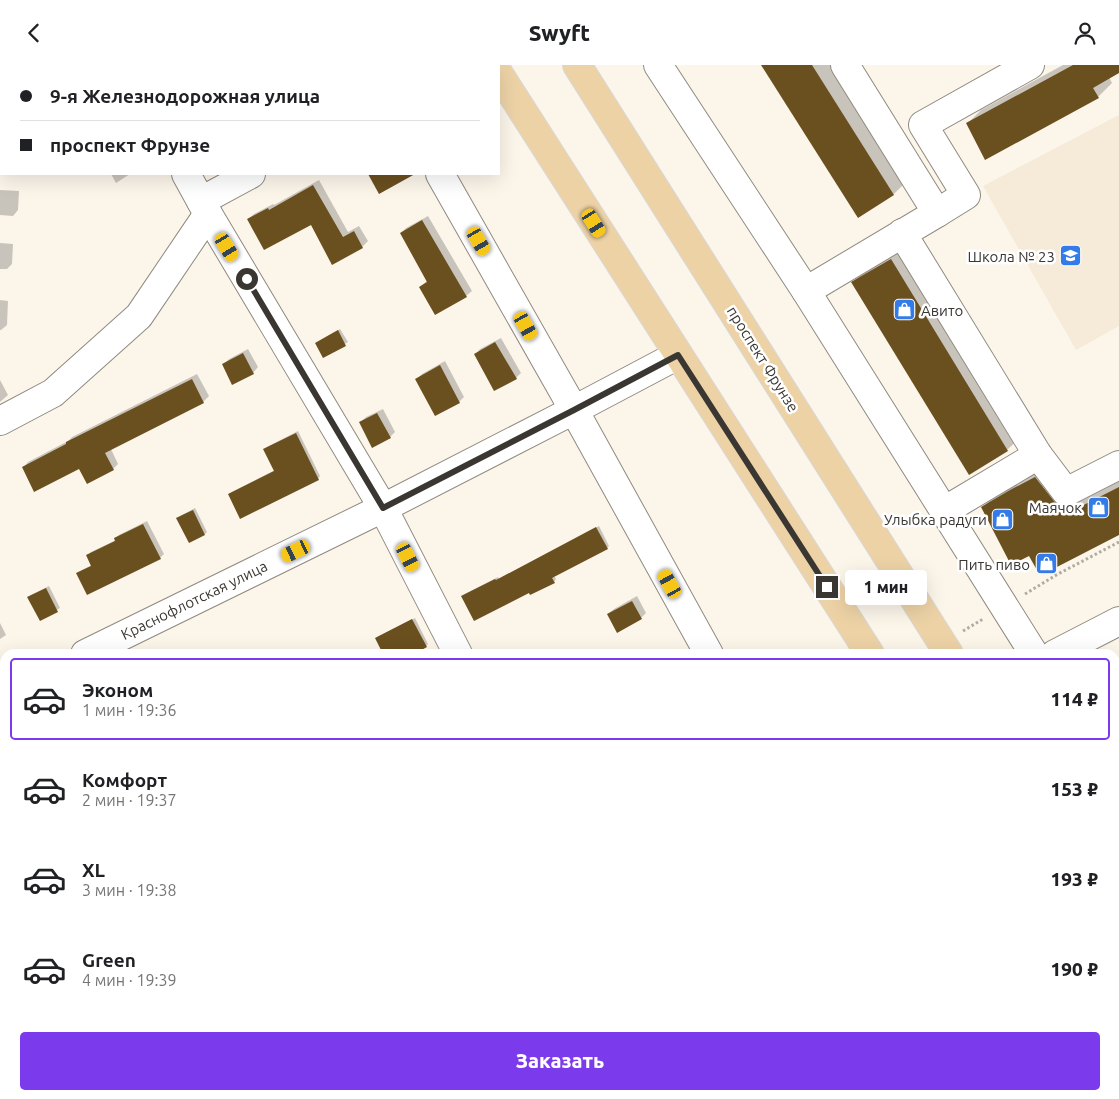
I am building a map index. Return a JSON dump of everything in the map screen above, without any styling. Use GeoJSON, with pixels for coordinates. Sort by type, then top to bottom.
{"type":"FeatureCollection","features":[{"type":"Feature","properties":{"kind":"main road","name":"проспект Фрунзе"},"geometry":{"type":"LineString","coordinates":[[576,65],[946,649]]}},
{"type":"Feature","properties":{"kind":"main road"},"geometry":{"type":"LineString","coordinates":[[500,76],[867,649]]}},
{"type":"Feature","properties":{"kind":"street"},"geometry":{"type":"LineString","coordinates":[[658,65],[806,291],[1031,649]]}},
{"type":"Feature","properties":{"kind":"street"},"geometry":{"type":"LineString","coordinates":[[845,65],[937,213]]}},
{"type":"Feature","properties":{"kind":"street"},"geometry":{"type":"LineString","coordinates":[[806,291],[966,195],[923,125],[1030,65]]}},
{"type":"Feature","properties":{"kind":"street"},"geometry":{"type":"LineString","coordinates":[[187,175],[204,208],[383,508],[455,649]]}},
{"type":"Feature","properties":{"kind":"street"},"geometry":{"type":"LineString","coordinates":[[0,421],[53,393],[138,316],[204,208],[250,175]]}},
{"type":"Feature","properties":{"kind":"street"},"geometry":{"type":"LineString","coordinates":[[441,175],[574,410],[706,649]]}},
{"type":"Feature","properties":{"kind":"street"},"geometry":{"type":"LineString","coordinates":[[902,233],[1038,455],[1066,492],[1119,465]]}},
{"type":"Feature","properties":{"kind":"street","name":"Краснофлотская улица"},"geometry":{"type":"LineString","coordinates":[[94,649],[383,508],[678,355]]}},
{"type":"Feature","properties":{"kind":"street"},"geometry":{"type":"LineString","coordinates":[[944,511],[1038,455]]}},
{"type":"Feature","properties":{"kind":"street"},"geometry":{"type":"LineString","coordinates":[[1065,649],[1119,621]]}},
{"type":"Feature","properties":{"kind":"shaded area","name":"Школа № 23"},"geometry":{"type":"Polygon","coordinates":[[[1119,115],[1119,326],[1076,350],[983,186],[1119,115]]]}},
{"type":"Feature","properties":{"kind":"building"},"geometry":{"type":"Polygon","coordinates":[[[761,65],[812,65],[894,195],[858,218],[761,65]]]}},
{"type":"Feature","properties":{"kind":"building"},"geometry":{"type":"Polygon","coordinates":[[[1073,65],[1119,65],[1119,73],[1093,88],[1099,98],[985,160],[966,123],[1073,65]]]}},
{"type":"Feature","properties":{"kind":"building"},"geometry":{"type":"Polygon","coordinates":[[[369,175],[413,175],[379,194],[369,175]]]}},
{"type":"Feature","properties":{"kind":"building"},"geometry":{"type":"Polygon","coordinates":[[[313,185],[343,237],[354,231],[363,248],[332,265],[311,225],[264,250],[247,219],[268,208],[269,210],[313,185]]]}},
{"type":"Feature","properties":{"kind":"building"},"geometry":{"type":"Polygon","coordinates":[[[422,220],[467,297],[435,315],[419,287],[427,282],[400,233],[422,220]]]}},
{"type":"Feature","properties":{"kind":"building"},"geometry":{"type":"Polygon","coordinates":[[[891,259],[1008,451],[969,475],[851,282],[891,259]]]}},
{"type":"Feature","properties":{"kind":"building"},"geometry":{"type":"Polygon","coordinates":[[[338,330],[346,346],[323,358],[315,343],[338,330]]]}},
{"type":"Feature","properties":{"kind":"building"},"geometry":{"type":"Polygon","coordinates":[[[495,342],[517,379],[494,391],[474,354],[495,342]]]}},
{"type":"Feature","properties":{"kind":"building"},"geometry":{"type":"Polygon","coordinates":[[[243,353],[254,374],[232,385],[222,364],[243,353]]]}},
{"type":"Feature","properties":{"kind":"building"},"geometry":{"type":"Polygon","coordinates":[[[440,365],[460,403],[435,416],[415,379],[440,365]]]}},
{"type":"Feature","properties":{"kind":"building"},"geometry":{"type":"Polygon","coordinates":[[[192,379],[204,403],[105,453],[114,470],[87,484],[79,469],[34,492],[22,467],[66,444],[66,442],[192,379]]]}},
{"type":"Feature","properties":{"kind":"building"},"geometry":{"type":"Polygon","coordinates":[[[377,413],[391,438],[372,448],[359,422],[377,413]]]}},
{"type":"Feature","properties":{"kind":"building"},"geometry":{"type":"Polygon","coordinates":[[[296,433],[319,480],[240,519],[228,494],[274,471],[263,449],[296,433]]]}},
{"type":"Feature","properties":{"kind":"building"},"geometry":{"type":"Polygon","coordinates":[[[1035,477],[1064,515],[1119,487],[1119,535],[1055,568],[1053,564],[1038,572],[1029,556],[1011,565],[981,507],[1035,477]]]}},
{"type":"Feature","properties":{"kind":"building"},"geometry":{"type":"Polygon","coordinates":[[[193,510],[205,535],[189,543],[176,518],[193,510]]]}},
{"type":"Feature","properties":{"kind":"building"},"geometry":{"type":"Polygon","coordinates":[[[143,524],[161,559],[87,595],[76,573],[91,566],[86,555],[115,541],[114,538],[143,524]]]}},
{"type":"Feature","properties":{"kind":"building"},"geometry":{"type":"Polygon","coordinates":[[[596,527],[608,549],[552,578],[555,583],[530,595],[529,593],[474,621],[461,596],[496,580],[596,527]]]}},
{"type":"Feature","properties":{"kind":"building"},"geometry":{"type":"Polygon","coordinates":[[[46,588],[58,612],[40,621],[27,597],[46,588]]]}},
{"type":"Feature","properties":{"kind":"building"},"geometry":{"type":"Polygon","coordinates":[[[632,601],[642,619],[617,633],[607,614],[632,601]]]}},
{"type":"Feature","properties":{"kind":"building"},"geometry":{"type":"Polygon","coordinates":[[[412,619],[427,647],[423,649],[380,649],[375,638],[412,619]]]}},
{"type":"Feature","properties":{"kind":"place","name":"Школа № 23"},"geometry":{"type":"Point","coordinates":[1071,256]}},
{"type":"Feature","properties":{"kind":"place","name":"Авито"},"geometry":{"type":"Point","coordinates":[905,310]}},
{"type":"Feature","properties":{"kind":"place","name":"Маячок"},"geometry":{"type":"Point","coordinates":[1098,507]}},
{"type":"Feature","properties":{"kind":"place","name":"Улыбка радуги"},"geometry":{"type":"Point","coordinates":[1003,519]}},
{"type":"Feature","properties":{"kind":"place","name":"Пить пиво"},"geometry":{"type":"Point","coordinates":[1046,564]}},
{"type":"Feature","properties":{"kind":"route"},"geometry":{"type":"LineString","coordinates":[[247,279],[383,508],[678,355],[827,587]]}}]}
